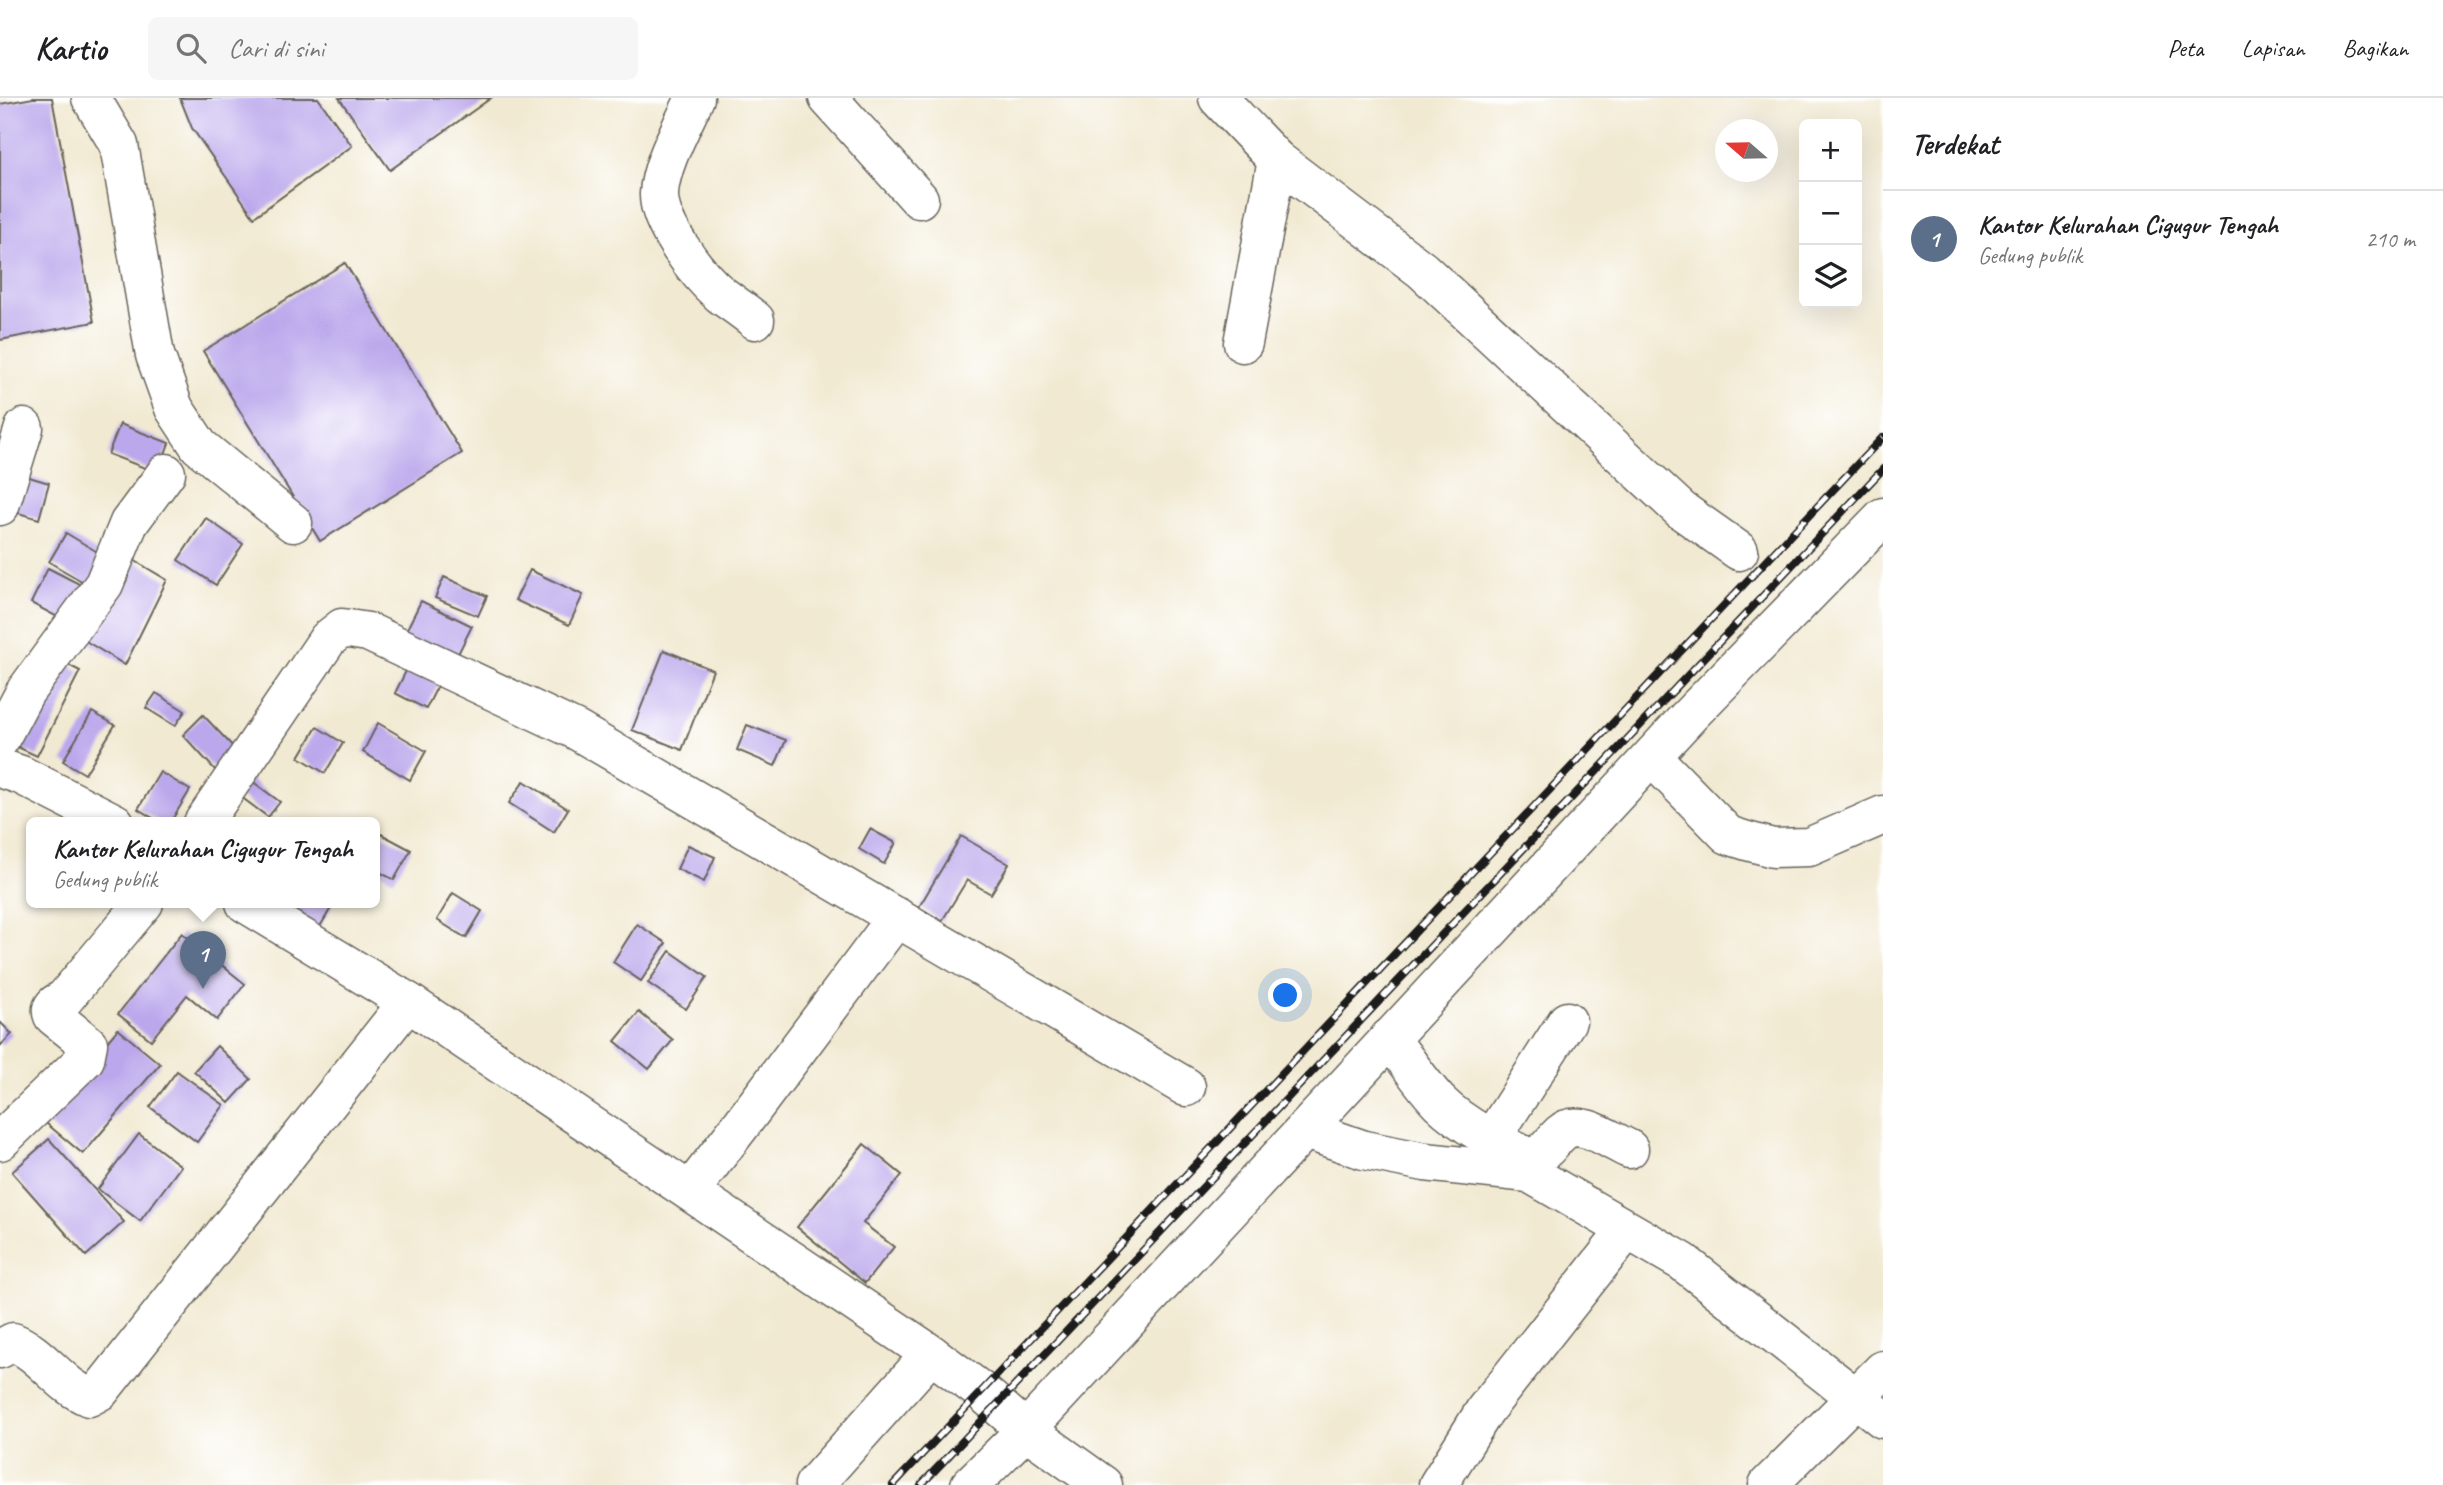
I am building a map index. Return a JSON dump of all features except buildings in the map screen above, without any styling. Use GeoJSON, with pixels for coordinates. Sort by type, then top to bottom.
{"type":"FeatureCollection","features":[{"type":"Feature","properties":{"kind":"street"},"geometry":{"type":"LineString","coordinates":[[92,98],[119,145],[155,355],[174,408],[200,446],[293,523]]}},
{"type":"Feature","properties":{"kind":"street"},"geometry":{"type":"LineString","coordinates":[[695,98],[667,161],[659,193],[661,214],[681,249],[718,292],[755,320]]}},
{"type":"Feature","properties":{"kind":"street"},"geometry":{"type":"LineString","coordinates":[[828,98],[919,199]]}},
{"type":"Feature","properties":{"kind":"street"},"geometry":{"type":"LineString","coordinates":[[1219,98],[1277,160],[1422,270],[1681,510],[1739,551]]}},
{"type":"Feature","properties":{"kind":"street"},"geometry":{"type":"LineString","coordinates":[[1243,344],[1277,160]]}},
{"type":"Feature","properties":{"kind":"street"},"geometry":{"type":"LineString","coordinates":[[0,506],[24,428]]}},
{"type":"Feature","properties":{"kind":"street"},"geometry":{"type":"LineString","coordinates":[[0,739],[25,692],[104,584],[129,523],[166,473]]}},
{"type":"Feature","properties":{"kind":"street"},"geometry":{"type":"LineString","coordinates":[[970,1485],[1026,1430],[1689,716],[1883,517]]}},
{"type":"Feature","properties":{"kind":"street"},"geometry":{"type":"LineString","coordinates":[[207,817],[328,639],[342,628],[368,632],[576,730],[1186,1087]]}},
{"type":"Feature","properties":{"kind":"street"},"geometry":{"type":"LineString","coordinates":[[1652,757],[1728,835],[1773,848],[1810,847],[1883,815]]}},
{"type":"Feature","properties":{"kind":"street"},"geometry":{"type":"LineString","coordinates":[[0,768],[21,775],[103,817]]}},
{"type":"Feature","properties":{"kind":"street"},"geometry":{"type":"LineString","coordinates":[[0,1141],[85,1059],[88,1044],[52,1016],[52,1008],[55,1003],[64,999],[140,908]]}},
{"type":"Feature","properties":{"kind":"street"},"geometry":{"type":"LineString","coordinates":[[253,908],[408,1002],[690,1191],[930,1354],[981,1391],[1026,1430],[1103,1485]]}},
{"type":"Feature","properties":{"kind":"street"},"geometry":{"type":"LineString","coordinates":[[690,1191],[897,917]]}},
{"type":"Feature","properties":{"kind":"street"},"geometry":{"type":"LineString","coordinates":[[0,1349],[13,1342],[20,1344],[75,1392],[89,1397],[100,1391],[408,1002]]}},
{"type":"Feature","properties":{"kind":"street"},"geometry":{"type":"LineString","coordinates":[[1492,1138],[1567,1021]]}},
{"type":"Feature","properties":{"kind":"street"},"geometry":{"type":"LineString","coordinates":[[1389,1038],[1439,1102],[1460,1119],[1531,1158],[1546,1152],[1562,1132],[1574,1126],[1629,1149]]}},
{"type":"Feature","properties":{"kind":"street"},"geometry":{"type":"LineString","coordinates":[[1306,1130],[1364,1150],[1425,1162],[1530,1174],[1684,1262],[1870,1408]]}},
{"type":"Feature","properties":{"kind":"street"},"geometry":{"type":"LineString","coordinates":[[1438,1485],[1485,1410],[1626,1231]]}},
{"type":"Feature","properties":{"kind":"street"},"geometry":{"type":"LineString","coordinates":[[814,1485],[930,1354]]}},
{"type":"Feature","properties":{"kind":"street"},"geometry":{"type":"LineString","coordinates":[[1768,1485],[1870,1408],[1883,1370]]}},
{"type":"Feature","properties":{"kind":"railway"},"geometry":{"type":"LineString","coordinates":[[893,1485],[1883,437]]}},
{"type":"Feature","properties":{"kind":"railway"},"geometry":{"type":"LineString","coordinates":[[921,1485],[1883,469]]}},
{"type":"Feature","properties":{"kind":"place","name":"Kantor Kelurahan Cigugur Tengah"},"geometry":{"type":"Point","coordinates":[203,989]}}]}
